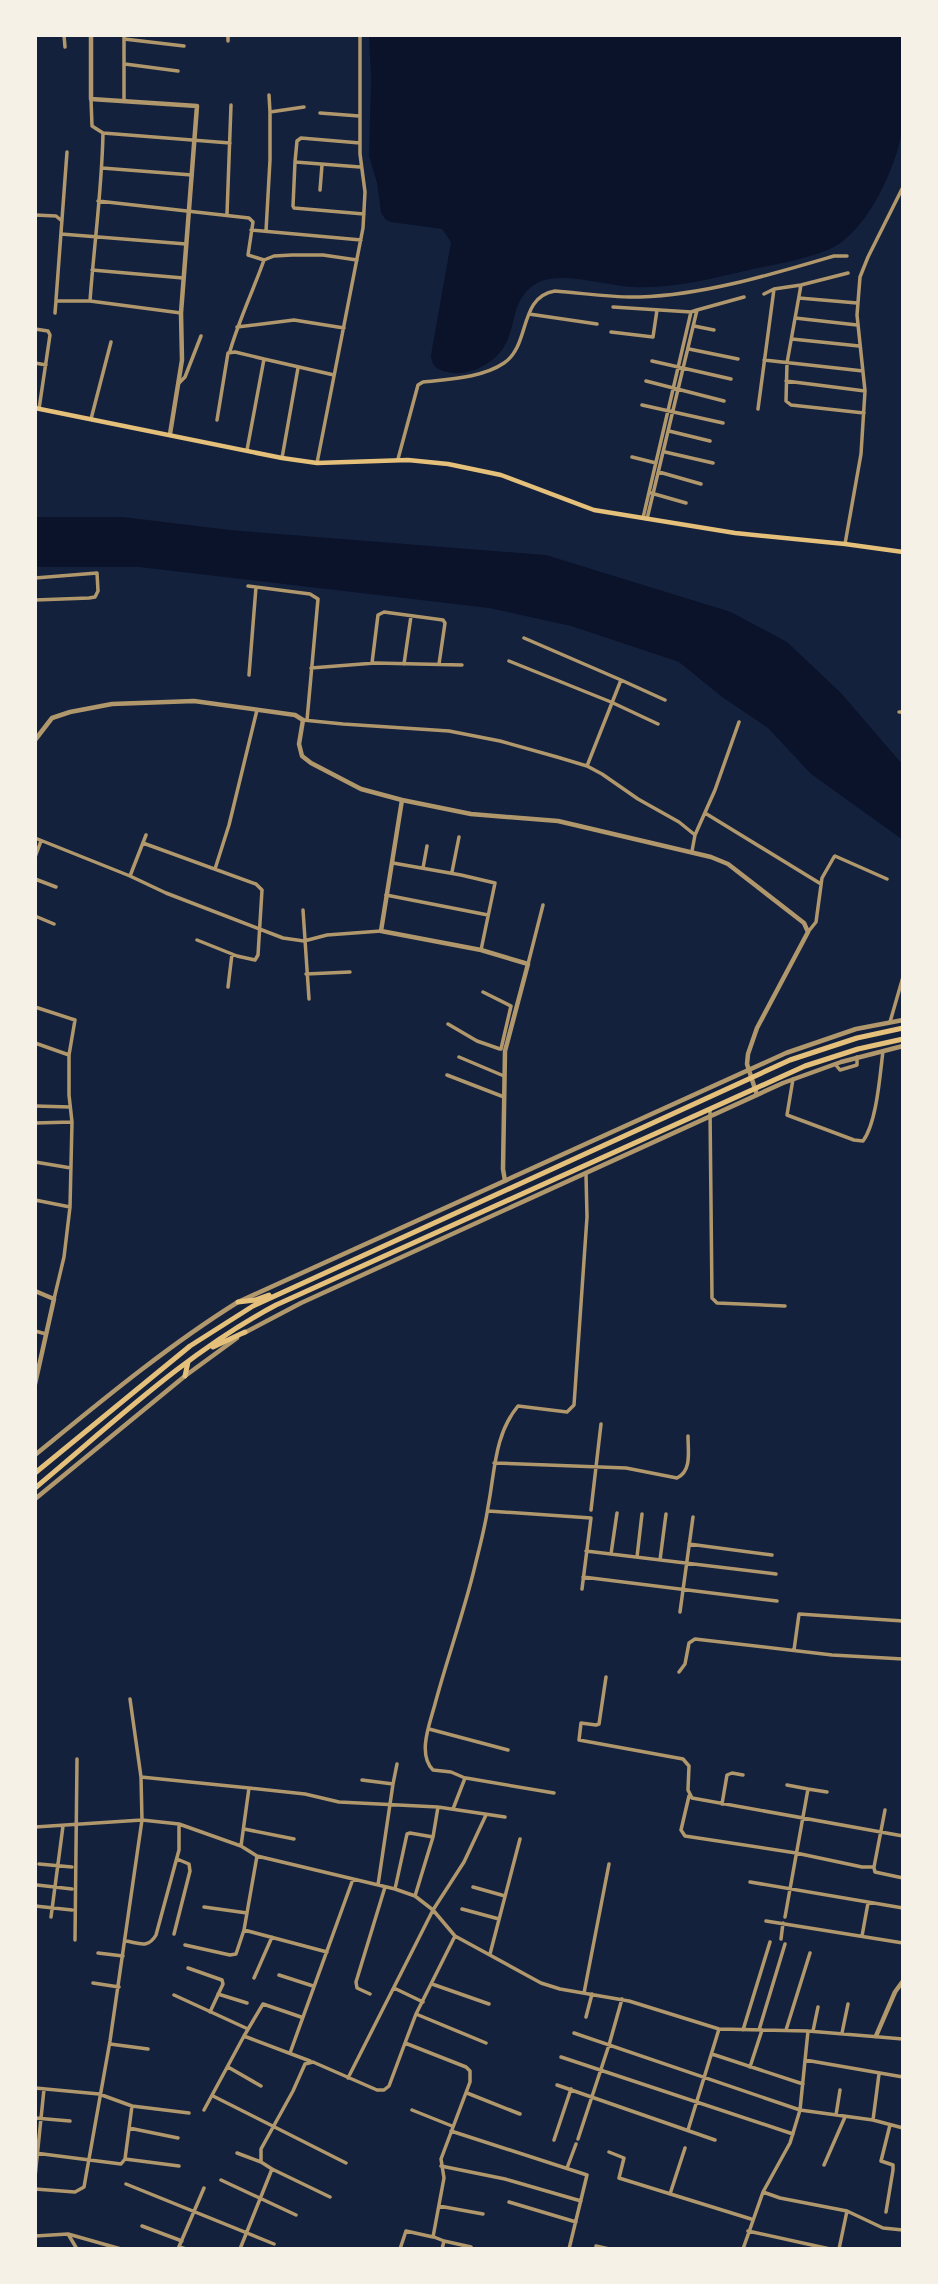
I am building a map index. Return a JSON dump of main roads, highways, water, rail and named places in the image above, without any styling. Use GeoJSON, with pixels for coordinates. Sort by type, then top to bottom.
{"type":"FeatureCollection","features":[{"type":"Feature","properties":{"kind":"highway"},"geometry":{"type":"LineString","coordinates":[[35,1473],[190,1346],[253,1306],[790,1060],[828,1046],[903,1028]]}},
{"type":"Feature","properties":{"kind":"highway"},"geometry":{"type":"LineString","coordinates":[[35,1488],[202,1351],[276,1304],[754,1088],[828,1058],[903,1039]]}},
{"type":"Feature","properties":{"kind":"highway"},"geometry":{"type":"LineString","coordinates":[[238,1302],[255,1300],[304,1279],[316,1277]]}},
{"type":"Feature","properties":{"kind":"highway"},"geometry":{"type":"LineString","coordinates":[[202,1351],[245,1332]]}},
{"type":"Feature","properties":{"kind":"highway"},"geometry":{"type":"LineString","coordinates":[[185,1376],[188,1362]]}},
{"type":"Feature","properties":{"kind":"main road"},"geometry":{"type":"LineString","coordinates":[[37,409],[317,463],[425,461],[501,475],[594,510],[735,533],[903,552]]}},
{"type":"Feature","properties":{"kind":"water"},"geometry":{"type":"Polygon","coordinates":[[[369,35],[903,35],[903,125],[895,158],[879,195],[857,228],[830,249],[782,263],[664,286],[633,287],[560,278],[539,282],[527,290],[520,300],[510,335],[496,357],[475,370],[452,373],[436,367],[431,355],[451,242],[442,229],[391,222],[381,213],[377,183],[369,156],[369,35]]]}},
{"type":"Feature","properties":{"kind":"water"},"geometry":{"type":"Polygon","coordinates":[[[35,517],[123,517],[230,530],[546,555],[731,612],[787,642],[841,693],[903,765],[903,840],[811,774],[768,728],[722,697],[679,662],[571,626],[489,608],[139,567],[35,567],[35,517]]]}}]}
